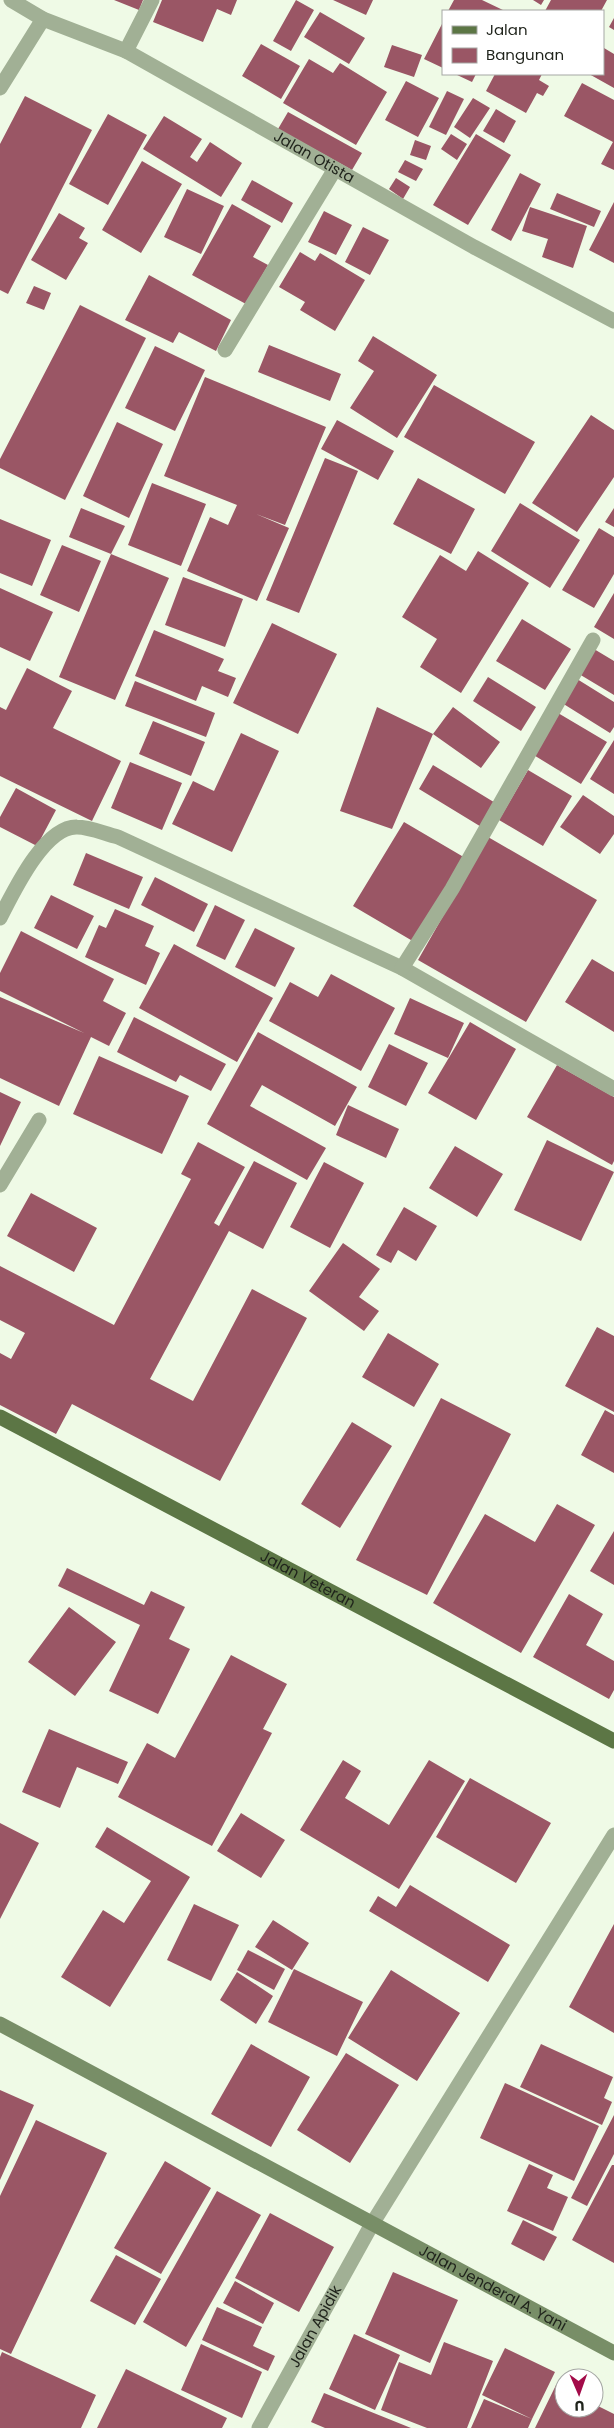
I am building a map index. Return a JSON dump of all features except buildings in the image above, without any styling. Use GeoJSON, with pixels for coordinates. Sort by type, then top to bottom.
{"type":"FeatureCollection","features":[{"type":"Feature","properties":{"kind":"main road","name":"Jalan Veteran"},"geometry":{"type":"LineString","coordinates":[[0,1417],[614,1742]]}},
{"type":"Feature","properties":{"kind":"main road","name":"Jalan Jenderal A. Yani"},"geometry":{"type":"LineString","coordinates":[[0,2024],[614,2353]]}},
{"type":"Feature","properties":{"kind":"street","name":"Jalan Otista"},"geometry":{"type":"LineString","coordinates":[[11,0],[43,19],[126,51],[614,321]]}},
{"type":"Feature","properties":{"kind":"street"},"geometry":{"type":"LineString","coordinates":[[126,51],[152,0]]}},
{"type":"Feature","properties":{"kind":"street"},"geometry":{"type":"LineString","coordinates":[[0,88],[43,19]]}},
{"type":"Feature","properties":{"kind":"street"},"geometry":{"type":"LineString","coordinates":[[225,350],[335,168]]}},
{"type":"Feature","properties":{"kind":"street"},"geometry":{"type":"LineString","coordinates":[[402,968],[452,888],[593,640]]}},
{"type":"Feature","properties":{"kind":"street"},"geometry":{"type":"LineString","coordinates":[[0,918],[30,863],[53,836],[76,826],[118,837],[402,968],[614,1089]]}},
{"type":"Feature","properties":{"kind":"street"},"geometry":{"type":"LineString","coordinates":[[0,1185],[39,1120]]}},
{"type":"Feature","properties":{"kind":"street","name":"Jalan Apidik"},"geometry":{"type":"LineString","coordinates":[[259,2428],[372,2224],[614,1835]]}}]}
